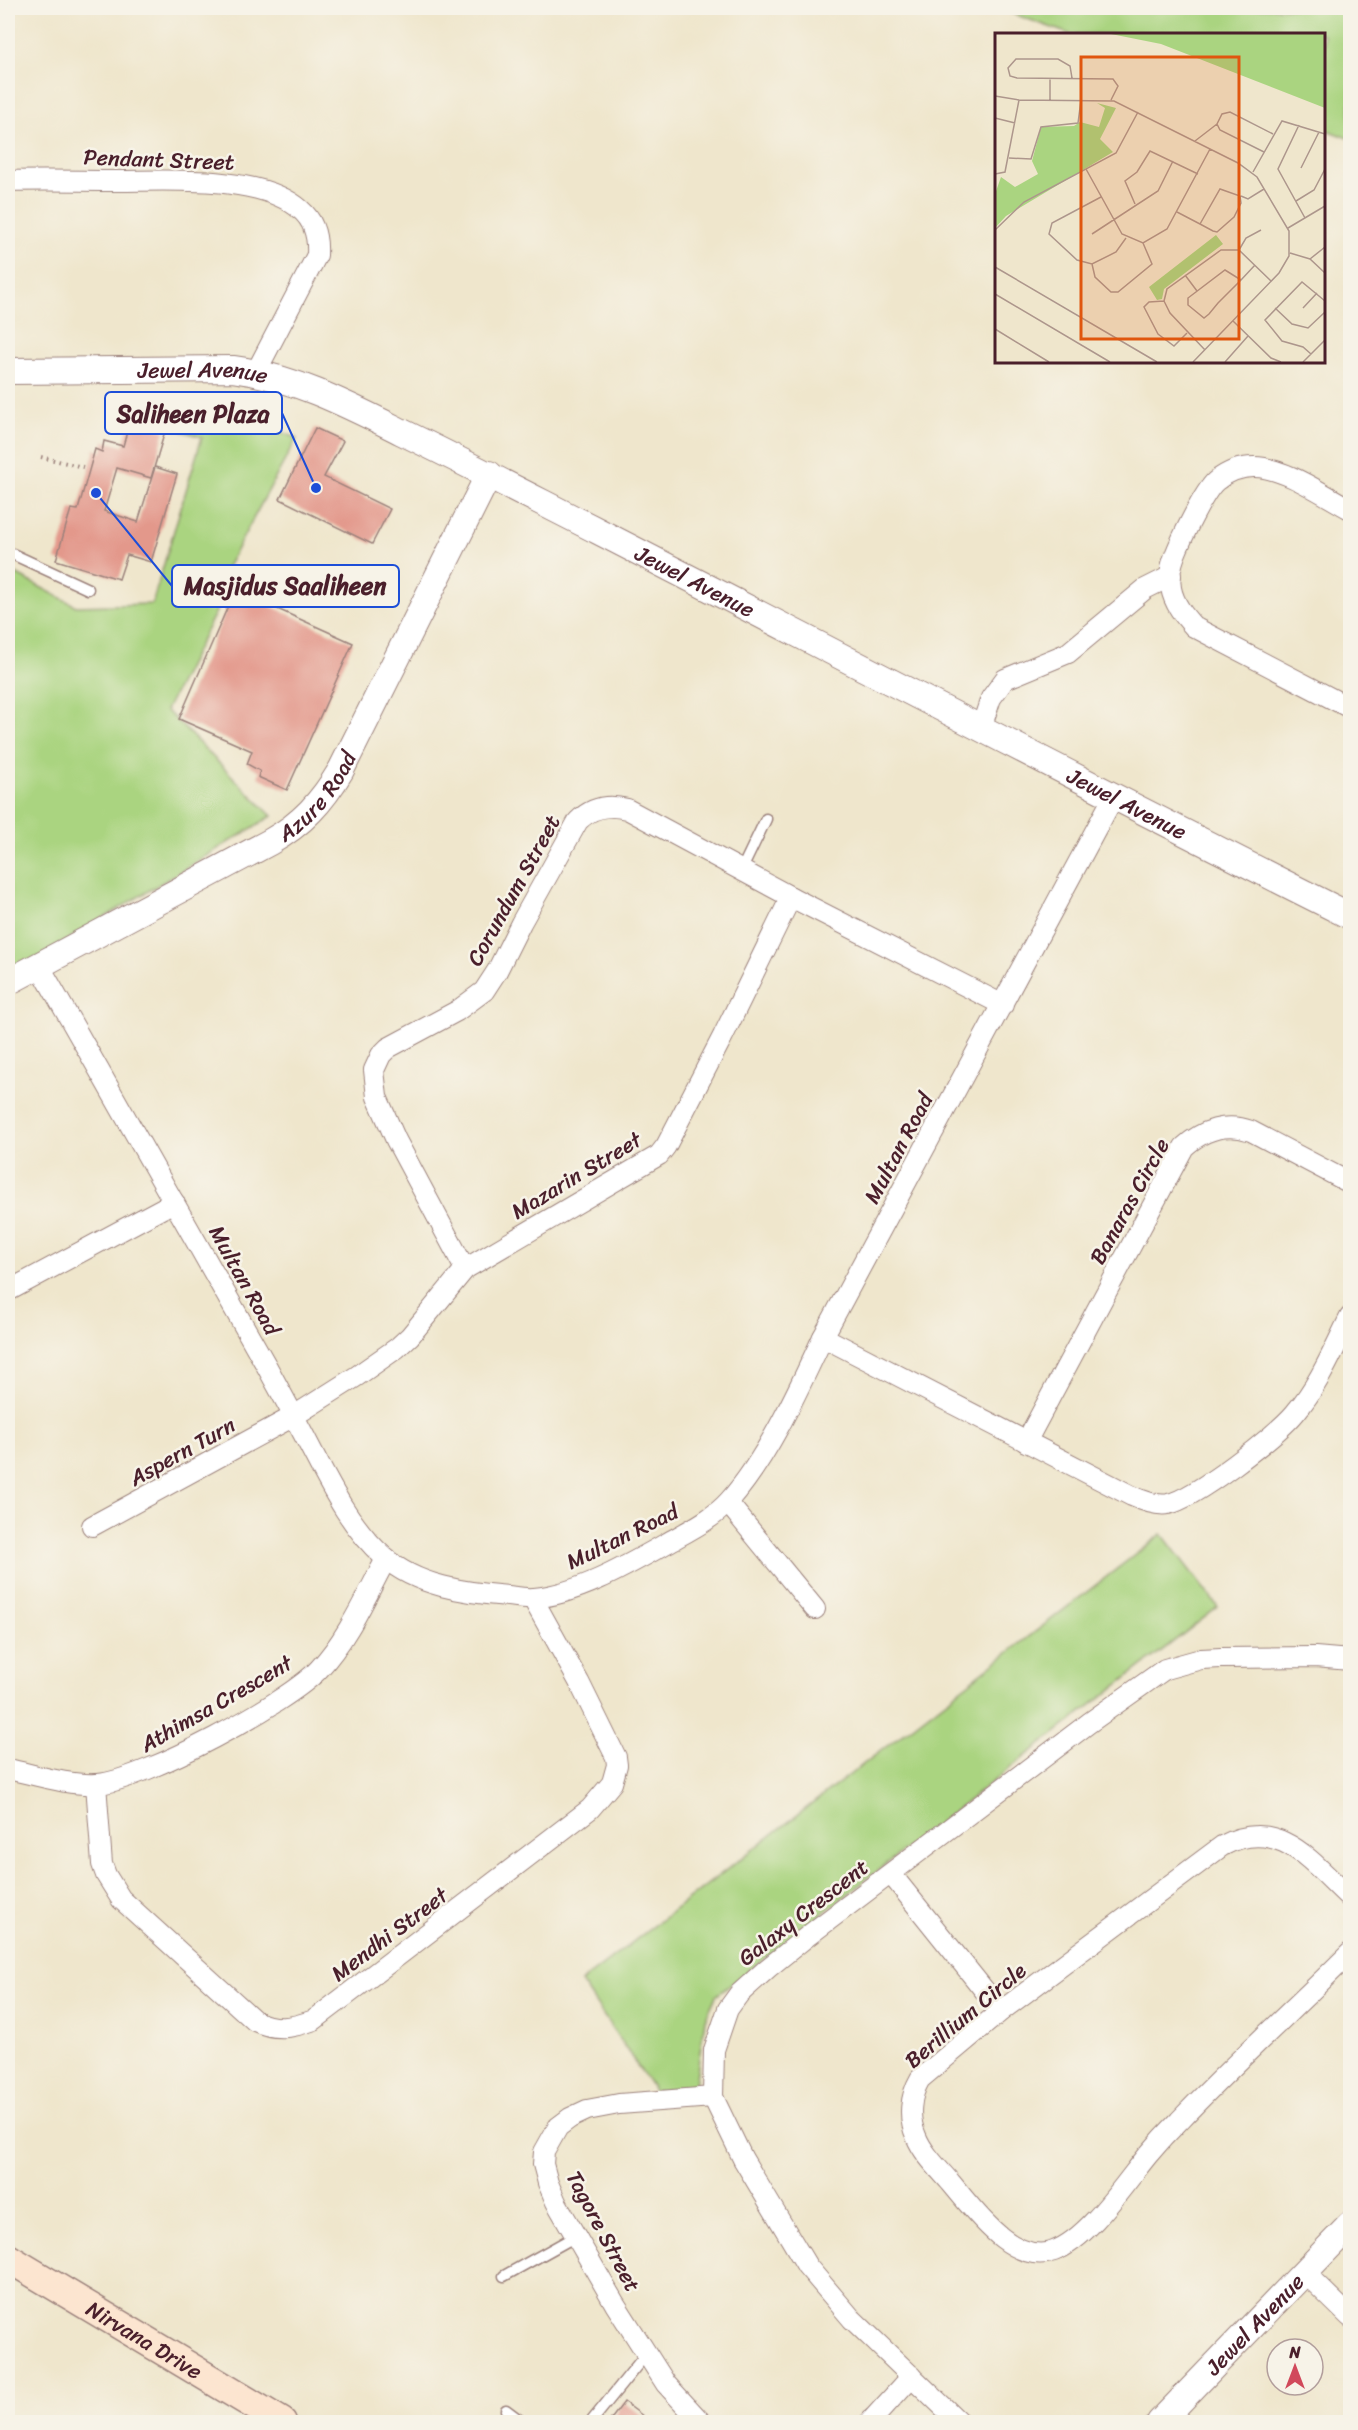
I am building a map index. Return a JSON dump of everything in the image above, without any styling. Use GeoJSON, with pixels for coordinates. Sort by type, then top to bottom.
{"type":"FeatureCollection","features":[{"type":"Feature","properties":{"kind":"main road","name":"Nirvana Drive"},"geometry":{"type":"LineString","coordinates":[[8,2258],[282,2422]]}},
{"type":"Feature","properties":{"kind":"street","name":"Pendant Street"},"geometry":{"type":"LineString","coordinates":[[8,181],[206,181],[240,185],[272,194],[301,210],[312,224],[318,239],[317,255],[256,372]]}},
{"type":"Feature","properties":{"kind":"street","name":"Jewel Avenue"},"geometry":{"type":"LineString","coordinates":[[8,371],[206,368],[256,372],[339,400],[489,474],[1350,916]]}},
{"type":"Feature","properties":{"kind":"street"},"geometry":{"type":"LineString","coordinates":[[1350,509],[1281,473],[1256,467],[1228,473],[1209,488],[1173,561],[1170,576],[1171,589],[1177,604],[1182,614],[1194,627],[1350,708]]}},
{"type":"Feature","properties":{"kind":"street","name":"Azure Road"},"geometry":{"type":"LineString","coordinates":[[8,981],[270,842],[288,832],[309,815],[320,803],[341,770],[489,474]]}},
{"type":"Feature","properties":{"kind":"street"},"geometry":{"type":"LineString","coordinates":[[981,728],[991,698],[1005,679],[1068,653],[1145,589],[1170,576]]}},
{"type":"Feature","properties":{"kind":"street","name":"Multan Road"},"geometry":{"type":"LineString","coordinates":[[39,965],[353,1523],[386,1559],[445,1587],[464,1592],[533,1599],[601,1578],[688,1531],[728,1503],[758,1462],[802,1382],[823,1337],[1004,1005],[1113,796]]}},
{"type":"Feature","properties":{"kind":"street","name":"Corundum Street"},"geometry":{"type":"LineString","coordinates":[[465,1269],[396,1140],[377,1097],[374,1070],[381,1056],[400,1040],[457,1011],[484,991],[498,970],[521,923],[578,821],[590,811],[602,806],[627,809],[791,897],[1004,1005]]}},
{"type":"Feature","properties":{"kind":"street","name":"Mazarin Street"},"geometry":{"type":"LineString","coordinates":[[294,1416],[397,1348],[422,1323],[465,1269],[659,1155],[666,1146],[723,1036],[791,897]]}},
{"type":"Feature","properties":{"kind":"street","name":"Banaras Circle"},"geometry":{"type":"LineString","coordinates":[[1026,1442],[1184,1147],[1197,1134],[1238,1126],[1350,1183]]}},
{"type":"Feature","properties":{"kind":"street"},"geometry":{"type":"LineString","coordinates":[[8,1291],[174,1202]]}},
{"type":"Feature","properties":{"kind":"street"},"geometry":{"type":"LineString","coordinates":[[823,1337],[1143,1501],[1163,1504],[1177,1501],[1258,1447],[1296,1412],[1319,1376],[1350,1317]]}},
{"type":"Feature","properties":{"kind":"street","name":"Aspern Turn"},"geometry":{"type":"LineString","coordinates":[[92,1526],[294,1416]]}},
{"type":"Feature","properties":{"kind":"street"},"geometry":{"type":"LineString","coordinates":[[728,1503],[815,1609]]}},
{"type":"Feature","properties":{"kind":"street","name":"Athimsa Crescent"},"geometry":{"type":"LineString","coordinates":[[8,1769],[96,1784],[112,1782],[152,1768],[222,1732],[303,1684],[320,1668],[333,1651],[386,1559]]}},
{"type":"Feature","properties":{"kind":"street","name":"Mendhi Street"},"geometry":{"type":"LineString","coordinates":[[96,1784],[102,1864],[121,1899],[255,2021],[269,2027],[283,2029],[314,2020],[590,1809],[612,1783],[617,1764],[608,1739],[533,1599]]}},
{"type":"Feature","properties":{"kind":"street","name":"Galaxy Crescent"},"geometry":{"type":"LineString","coordinates":[[959,2422],[852,2319],[807,2266],[762,2195],[713,2097],[714,2050],[724,2019],[739,1994],[800,1942],[1060,1744],[1165,1669],[1191,1661],[1221,1658],[1287,1657],[1350,1660]]}},
{"type":"Feature","properties":{"kind":"street","name":"Berillium Circle"},"geometry":{"type":"LineString","coordinates":[[1350,1898],[1294,1847],[1279,1838],[1263,1835],[1235,1839],[1222,1846],[1001,2011],[920,2079],[914,2089],[911,2106],[912,2125],[916,2138],[928,2157],[986,2224],[1020,2249],[1040,2254],[1056,2251],[1098,2217],[1148,2154],[1178,2121],[1350,1953]]}},
{"type":"Feature","properties":{"kind":"street"},"geometry":{"type":"LineString","coordinates":[[891,1874],[1001,2011]]}},
{"type":"Feature","properties":{"kind":"street","name":"Tagore Street"},"geometry":{"type":"LineString","coordinates":[[701,2422],[666,2384],[647,2353],[576,2236],[548,2183],[543,2164],[544,2152],[558,2127],[587,2110],[619,2104],[713,2097]]}},
{"type":"Feature","properties":{"kind":"street","name":"Jewel Avenue"},"geometry":{"type":"LineString","coordinates":[[1160,2422],[1350,2225]]}},
{"type":"Feature","properties":{"kind":"street"},"geometry":{"type":"LineString","coordinates":[[1305,2273],[1350,2317]]}},
{"type":"Feature","properties":{"kind":"street"},"geometry":{"type":"LineString","coordinates":[[870,2422],[912,2376]]}},
{"type":"Feature","properties":{"kind":"lane"},"geometry":{"type":"LineString","coordinates":[[8,552],[88,589]]}},
{"type":"Feature","properties":{"kind":"lane"},"geometry":{"type":"LineString","coordinates":[[741,871],[766,819]]}},
{"type":"Feature","properties":{"kind":"lane"},"geometry":{"type":"LineString","coordinates":[[504,2276],[576,2236]]}},
{"type":"Feature","properties":{"kind":"lane"},"geometry":{"type":"LineString","coordinates":[[591,2422],[647,2353]]}},
{"type":"Feature","properties":{"kind":"lane"},"geometry":{"type":"LineString","coordinates":[[506,2410],[522,2422]]}},
{"type":"Feature","properties":{"kind":"path"},"geometry":{"type":"LineString","coordinates":[[40,457],[83,467]]}},
{"type":"Feature","properties":{"kind":"green space"},"geometry":{"type":"Polygon","coordinates":[[[997,8],[1350,8],[1350,139],[1325,129],[1325,33],[1066,33],[997,8]]]}},
{"type":"Feature","properties":{"kind":"green space"},"geometry":{"type":"Polygon","coordinates":[[[214,399],[212,408],[297,438],[221,578],[231,582],[166,710],[272,816],[8,976],[8,570],[76,606],[152,604],[202,437],[132,417],[135,402],[214,399]]]}},
{"type":"Feature","properties":{"kind":"green space"},"geometry":{"type":"Polygon","coordinates":[[[1162,1534],[1218,1607],[716,1996],[705,2020],[695,2084],[655,2092],[581,1982],[1162,1534]]]}},
{"type":"Feature","properties":{"kind":"building"},"geometry":{"type":"Polygon","coordinates":[[[130,421],[165,431],[151,478],[117,468],[104,511],[138,522],[155,467],[177,474],[151,562],[127,555],[119,579],[56,560],[71,509],[78,510],[95,449],[102,452],[104,441],[123,446],[130,421]]]}},
{"type":"Feature","properties":{"kind":"building"},"geometry":{"type":"Polygon","coordinates":[[[315,428],[343,441],[324,477],[390,509],[372,544],[280,499],[315,428]]]}},
{"type":"Feature","properties":{"kind":"building"},"geometry":{"type":"Polygon","coordinates":[[[235,590],[353,643],[287,790],[258,777],[260,771],[247,764],[252,751],[179,719],[235,590]]]}},
{"type":"Feature","properties":{"kind":"building"},"geometry":{"type":"Polygon","coordinates":[[[624,2402],[651,2422],[609,2422],[624,2402]]]}},
{"type":"Feature","properties":{"kind":"place","name":"Saliheen Plaza"},"geometry":{"type":"Point","coordinates":[316,488]}},
{"type":"Feature","properties":{"kind":"place","name":"Masjidus Saaliheen"},"geometry":{"type":"Point","coordinates":[96,493]}}]}
